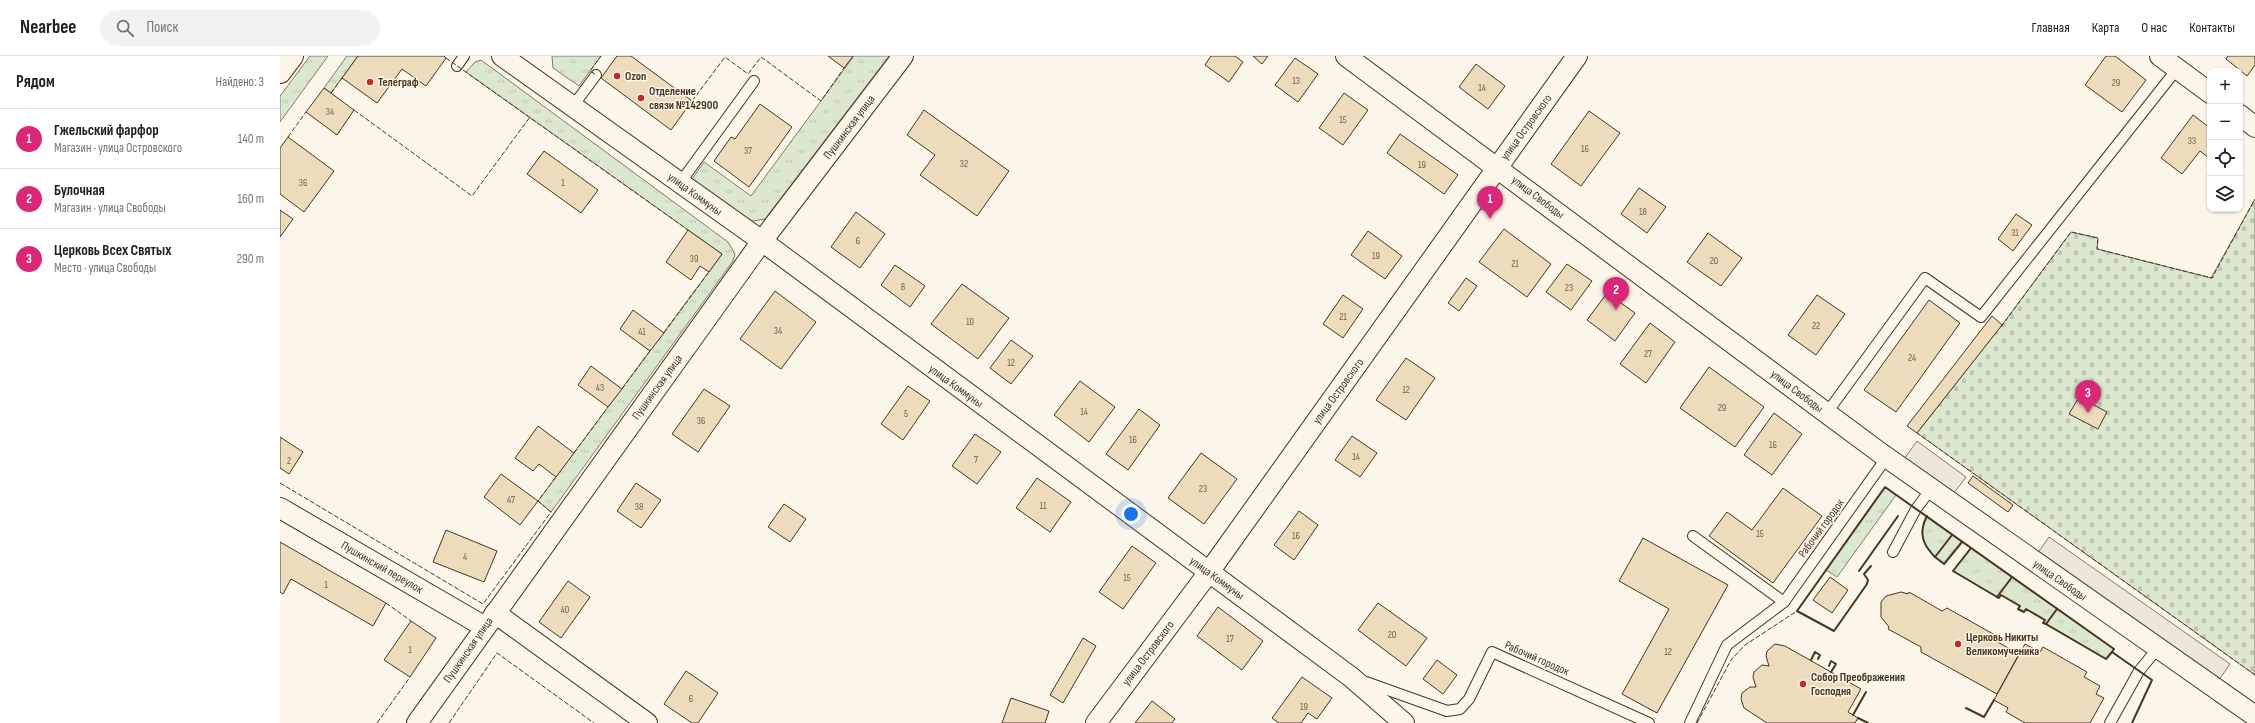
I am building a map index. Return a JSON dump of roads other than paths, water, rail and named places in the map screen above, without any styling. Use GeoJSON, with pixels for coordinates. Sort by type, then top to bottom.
{"type":"FeatureCollection","features":[{"type":"Feature","properties":{"kind":"street"},"geometry":{"type":"LineString","coordinates":[[280,72],[292,56]]}},
{"type":"Feature","properties":{"kind":"street","name":"улица Коммуны"},"geometry":{"type":"LineString","coordinates":[[502,56],[762,242],[1352,677],[1404,723]]}},
{"type":"Feature","properties":{"kind":"street","name":"Пушкинская улица"},"geometry":{"type":"LineString","coordinates":[[417,723],[762,242],[903,56]]}},
{"type":"Feature","properties":{"kind":"street","name":"улица Свободы"},"geometry":{"type":"LineString","coordinates":[[1346,56],[1498,167],[1826,414],[2255,716]]}},
{"type":"Feature","properties":{"kind":"street","name":"улица Островского"},"geometry":{"type":"LineString","coordinates":[[1096,723],[1209,572],[1577,56]]}},
{"type":"Feature","properties":{"kind":"street"},"geometry":{"type":"LineString","coordinates":[[2160,56],[2207,91]]}},
{"type":"Feature","properties":{"kind":"street"},"geometry":{"type":"LineString","coordinates":[[2243,117],[2255,126]]}},
{"type":"Feature","properties":{"kind":"street","name":"Пушкинский переулок"},"geometry":{"type":"LineString","coordinates":[[280,508],[490,620],[647,723]]}},
{"type":"Feature","properties":{"kind":"lane"},"geometry":{"type":"LineString","coordinates":[[457,66],[464,56]]}},
{"type":"Feature","properties":{"kind":"lane"},"geometry":{"type":"LineString","coordinates":[[1826,414],[1925,278],[1982,316],[2178,69]]}},
{"type":"Feature","properties":{"kind":"lane"},"geometry":{"type":"LineString","coordinates":[[573,106],[596,74]]}},
{"type":"Feature","properties":{"kind":"lane"},"geometry":{"type":"LineString","coordinates":[[680,183],[754,81]]}},
{"type":"Feature","properties":{"kind":"lane","name":"Рабочий городок"},"geometry":{"type":"LineString","coordinates":[[1690,723],[1728,645],[1784,602],[1887,457]]}},
{"type":"Feature","properties":{"kind":"lane"},"geometry":{"type":"LineString","coordinates":[[1893,552],[1916,509],[1931,489]]}},
{"type":"Feature","properties":{"kind":"lane"},"geometry":{"type":"LineString","coordinates":[[1693,536],[1784,602]]}},
{"type":"Feature","properties":{"kind":"lane"},"geometry":{"type":"LineString","coordinates":[[2110,723],[2139,671],[2158,648]]}},
{"type":"Feature","properties":{"kind":"lane","name":"Рабочий городок"},"geometry":{"type":"LineString","coordinates":[[1352,677],[1448,711],[1460,708],[1470,699],[1492,652],[1649,723]]}},
{"type":"Feature","properties":{"kind":"place","name":"Ozon"},"geometry":{"type":"Point","coordinates":[617,76]}},
{"type":"Feature","properties":{"kind":"place","name":"Телеграф"},"geometry":{"type":"Point","coordinates":[370,82]}},
{"type":"Feature","properties":{"kind":"place","name":"Отделение связи №142900"},"geometry":{"type":"Point","coordinates":[641,98]}},
{"type":"Feature","properties":{"kind":"place","name":"Гжельский фарфор"},"geometry":{"type":"Point","coordinates":[1490,219]}},
{"type":"Feature","properties":{"kind":"place","name":"Булочная"},"geometry":{"type":"Point","coordinates":[1616,310]}},
{"type":"Feature","properties":{"kind":"place","name":"Церковь Всех Святых"},"geometry":{"type":"Point","coordinates":[2088,413]}},
{"type":"Feature","properties":{"kind":"place","name":"Церковь Никиты Великомученика"},"geometry":{"type":"Point","coordinates":[1958,644]}},
{"type":"Feature","properties":{"kind":"place","name":"Собор Преображения Господня"},"geometry":{"type":"Point","coordinates":[1803,684]}}]}
